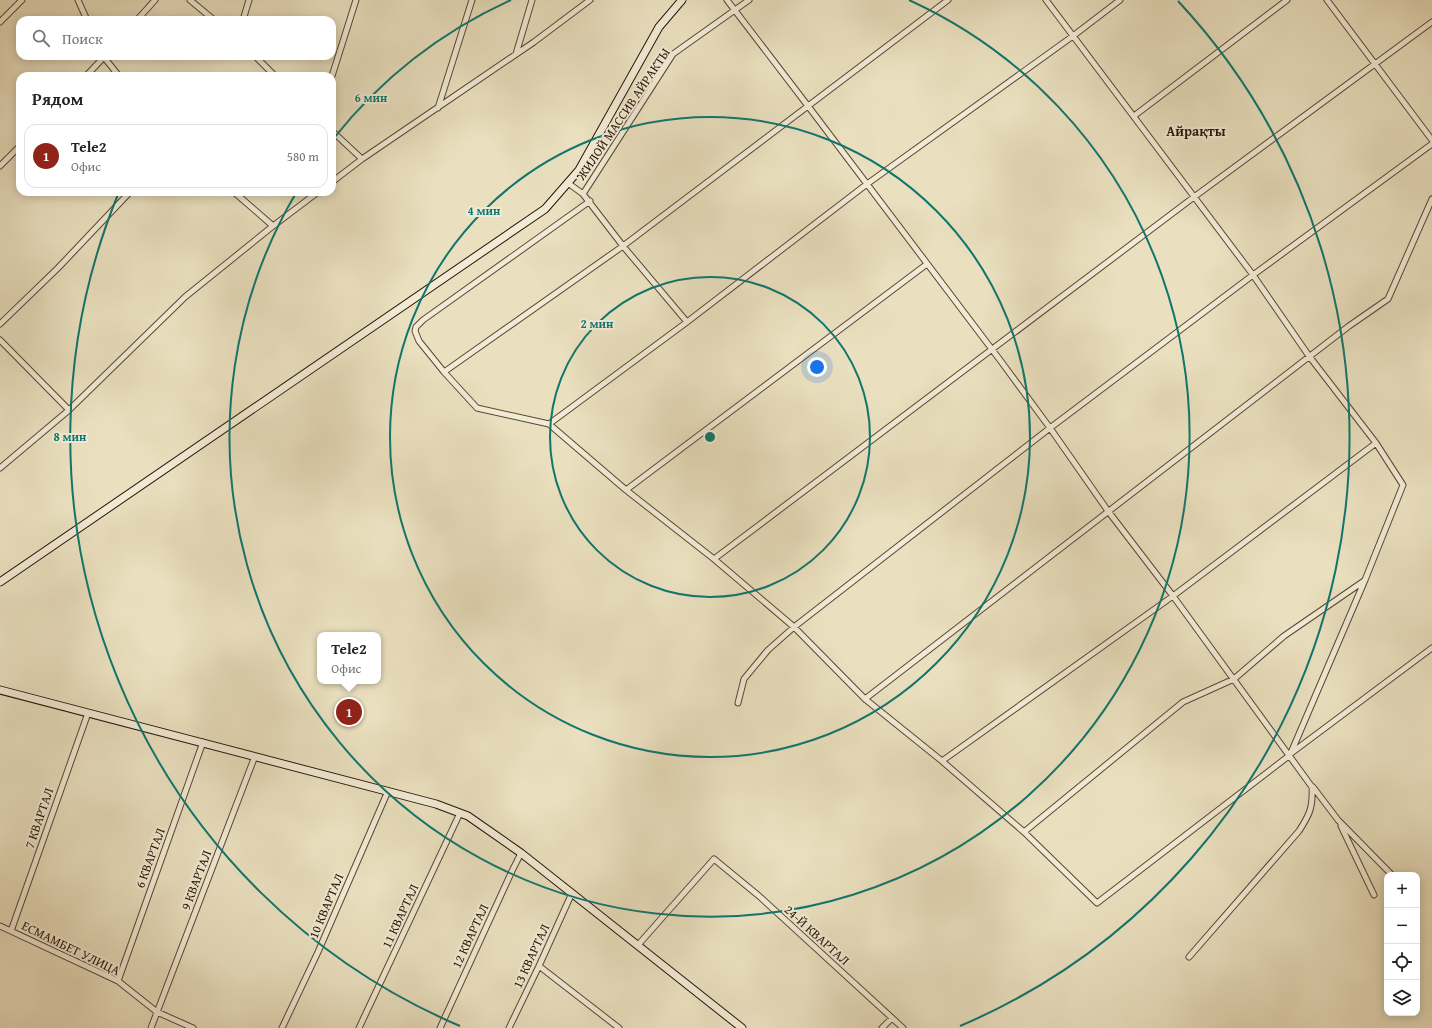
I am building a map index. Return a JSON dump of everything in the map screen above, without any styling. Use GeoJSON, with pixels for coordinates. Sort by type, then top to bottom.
{"type":"FeatureCollection","features":[{"type":"Feature","properties":{"kind":"main road"},"geometry":{"type":"LineString","coordinates":[[0,582],[545,209],[578,170],[659,27],[682,0]]}},
{"type":"Feature","properties":{"kind":"main road"},"geometry":{"type":"LineString","coordinates":[[0,690],[388,791],[436,804],[468,816],[522,853],[742,1028]]}},
{"type":"Feature","properties":{"kind":"street"},"geometry":{"type":"LineString","coordinates":[[0,22],[22,0]]}},
{"type":"Feature","properties":{"kind":"street"},"geometry":{"type":"LineString","coordinates":[[78,0],[85,16]]}},
{"type":"Feature","properties":{"kind":"street"},"geometry":{"type":"LineString","coordinates":[[141,16],[155,0]]}},
{"type":"Feature","properties":{"kind":"street"},"geometry":{"type":"LineString","coordinates":[[190,0],[209,16]]}},
{"type":"Feature","properties":{"kind":"street"},"geometry":{"type":"LineString","coordinates":[[244,16],[249,0]]}},
{"type":"Feature","properties":{"kind":"street"},"geometry":{"type":"LineString","coordinates":[[333,72],[356,0]]}},
{"type":"Feature","properties":{"kind":"street"},"geometry":{"type":"LineString","coordinates":[[438,108],[472,0]]}},
{"type":"Feature","properties":{"kind":"street"},"geometry":{"type":"LineString","coordinates":[[516,54],[532,0]]}},
{"type":"Feature","properties":{"kind":"street"},"geometry":{"type":"LineString","coordinates":[[336,179],[362,159],[516,54],[590,0]]}},
{"type":"Feature","properties":{"kind":"street"},"geometry":{"type":"LineString","coordinates":[[726,0],[992,350],[1050,428],[1108,511],[1173,596],[1312,787],[1338,820],[1389,872]]}},
{"type":"Feature","properties":{"kind":"street","name":"ЖИЛОЙ МАССИВ АЙРАКТЫ"},"geometry":{"type":"LineString","coordinates":[[687,322],[623,246],[584,194],[673,54],[749,0]]}},
{"type":"Feature","properties":{"kind":"street"},"geometry":{"type":"LineString","coordinates":[[444,372],[623,246],[948,0]]}},
{"type":"Feature","properties":{"kind":"street"},"geometry":{"type":"LineString","coordinates":[[1046,0],[1253,275],[1309,356],[1376,443],[1403,485],[1365,580],[1290,755]]}},
{"type":"Feature","properties":{"kind":"street"},"geometry":{"type":"LineString","coordinates":[[549,424],[687,322],[867,184],[1073,36],[1120,0]]}},
{"type":"Feature","properties":{"kind":"street"},"geometry":{"type":"LineString","coordinates":[[1134,116],[1288,0]]}},
{"type":"Feature","properties":{"kind":"street"},"geometry":{"type":"LineString","coordinates":[[1327,0],[1432,140]]}},
{"type":"Feature","properties":{"kind":"street"},"geometry":{"type":"LineString","coordinates":[[714,559],[1194,197],[1432,22]]}},
{"type":"Feature","properties":{"kind":"street"},"geometry":{"type":"LineString","coordinates":[[90,72],[101,60]]}},
{"type":"Feature","properties":{"kind":"street"},"geometry":{"type":"LineString","coordinates":[[106,60],[116,72]]}},
{"type":"Feature","properties":{"kind":"street"},"geometry":{"type":"LineString","coordinates":[[259,60],[271,72]]}},
{"type":"Feature","properties":{"kind":"street"},"geometry":{"type":"LineString","coordinates":[[336,135],[362,159]]}},
{"type":"Feature","properties":{"kind":"street"},"geometry":{"type":"LineString","coordinates":[[738,703],[744,679],[768,650],[794,627],[1050,428],[1253,275],[1432,144]]}},
{"type":"Feature","properties":{"kind":"street"},"geometry":{"type":"LineString","coordinates":[[0,166],[16,150]]}},
{"type":"Feature","properties":{"kind":"street"},"geometry":{"type":"LineString","coordinates":[[568,182],[584,194]]}},
{"type":"Feature","properties":{"kind":"street"},"geometry":{"type":"LineString","coordinates":[[0,324],[58,268],[126,196]]}},
{"type":"Feature","properties":{"kind":"street"},"geometry":{"type":"LineString","coordinates":[[239,196],[273,226]]}},
{"type":"Feature","properties":{"kind":"street"},"geometry":{"type":"LineString","coordinates":[[0,468],[69,410],[185,297],[313,196]]}},
{"type":"Feature","properties":{"kind":"street"},"geometry":{"type":"LineString","coordinates":[[865,699],[1309,356],[1388,299],[1432,199]]}},
{"type":"Feature","properties":{"kind":"street"},"geometry":{"type":"LineString","coordinates":[[590,201],[423,320],[416,327],[415,331],[419,341],[444,372],[478,408],[549,424],[626,490],[714,559],[794,627],[865,699],[942,761],[1024,832],[1097,904],[1290,755],[1432,648]]}},
{"type":"Feature","properties":{"kind":"street"},"geometry":{"type":"LineString","coordinates":[[626,490],[927,264]]}},
{"type":"Feature","properties":{"kind":"street"},"geometry":{"type":"LineString","coordinates":[[0,340],[69,410]]}},
{"type":"Feature","properties":{"kind":"street"},"geometry":{"type":"LineString","coordinates":[[942,761],[1173,596],[1376,443]]}},
{"type":"Feature","properties":{"kind":"street"},"geometry":{"type":"LineString","coordinates":[[1024,832],[1183,702],[1234,679],[1284,636],[1365,580]]}},
{"type":"Feature","properties":{"kind":"street","name":"7 КВАРТАЛ"},"geometry":{"type":"LineString","coordinates":[[11,931],[88,713]]}},
{"type":"Feature","properties":{"kind":"street","name":"6 КВАРТАЛ"},"geometry":{"type":"LineString","coordinates":[[118,981],[203,742]]}},
{"type":"Feature","properties":{"kind":"street","name":"9 КВАРТАЛ"},"geometry":{"type":"LineString","coordinates":[[151,1028],[255,756]]}},
{"type":"Feature","properties":{"kind":"street"},"geometry":{"type":"LineString","coordinates":[[1189,957],[1299,831],[1309,816],[1313,801],[1312,787]]}},
{"type":"Feature","properties":{"kind":"street","name":"10 КВАРТАЛ"},"geometry":{"type":"LineString","coordinates":[[282,1028],[318,952],[388,791]]}},
{"type":"Feature","properties":{"kind":"street","name":"11 КВАРТАЛ"},"geometry":{"type":"LineString","coordinates":[[359,1028],[460,813]]}},
{"type":"Feature","properties":{"kind":"street"},"geometry":{"type":"LineString","coordinates":[[1338,820],[1374,895]]}},
{"type":"Feature","properties":{"kind":"street","name":"12 КВАРТАЛ"},"geometry":{"type":"LineString","coordinates":[[440,1028],[512,871],[522,853]]}},
{"type":"Feature","properties":{"kind":"street","name":"24-Й КВАРТАЛ"},"geometry":{"type":"LineString","coordinates":[[638,945],[714,859],[758,896],[903,1028]]}},
{"type":"Feature","properties":{"kind":"street","name":"13 КВАРТАЛ"},"geometry":{"type":"LineString","coordinates":[[509,1028],[572,893]]}},
{"type":"Feature","properties":{"kind":"street","name":"ЕСМАМБЕТ УЛИЦА"},"geometry":{"type":"LineString","coordinates":[[0,926],[118,981],[157,1012],[194,1028]]}},
{"type":"Feature","properties":{"kind":"street"},"geometry":{"type":"LineString","coordinates":[[539,966],[619,1028]]}},
{"type":"Feature","properties":{"kind":"street"},"geometry":{"type":"LineString","coordinates":[[882,1028],[892,1018]]}},
{"type":"Feature","properties":{"kind":"place","name":"Tele2"},"geometry":{"type":"Point","coordinates":[349,712]}},
{"type":"Feature","properties":{"kind":"district","name":"Айрақты"},"geometry":{"type":"Point","coordinates":[1196,131]}}]}
